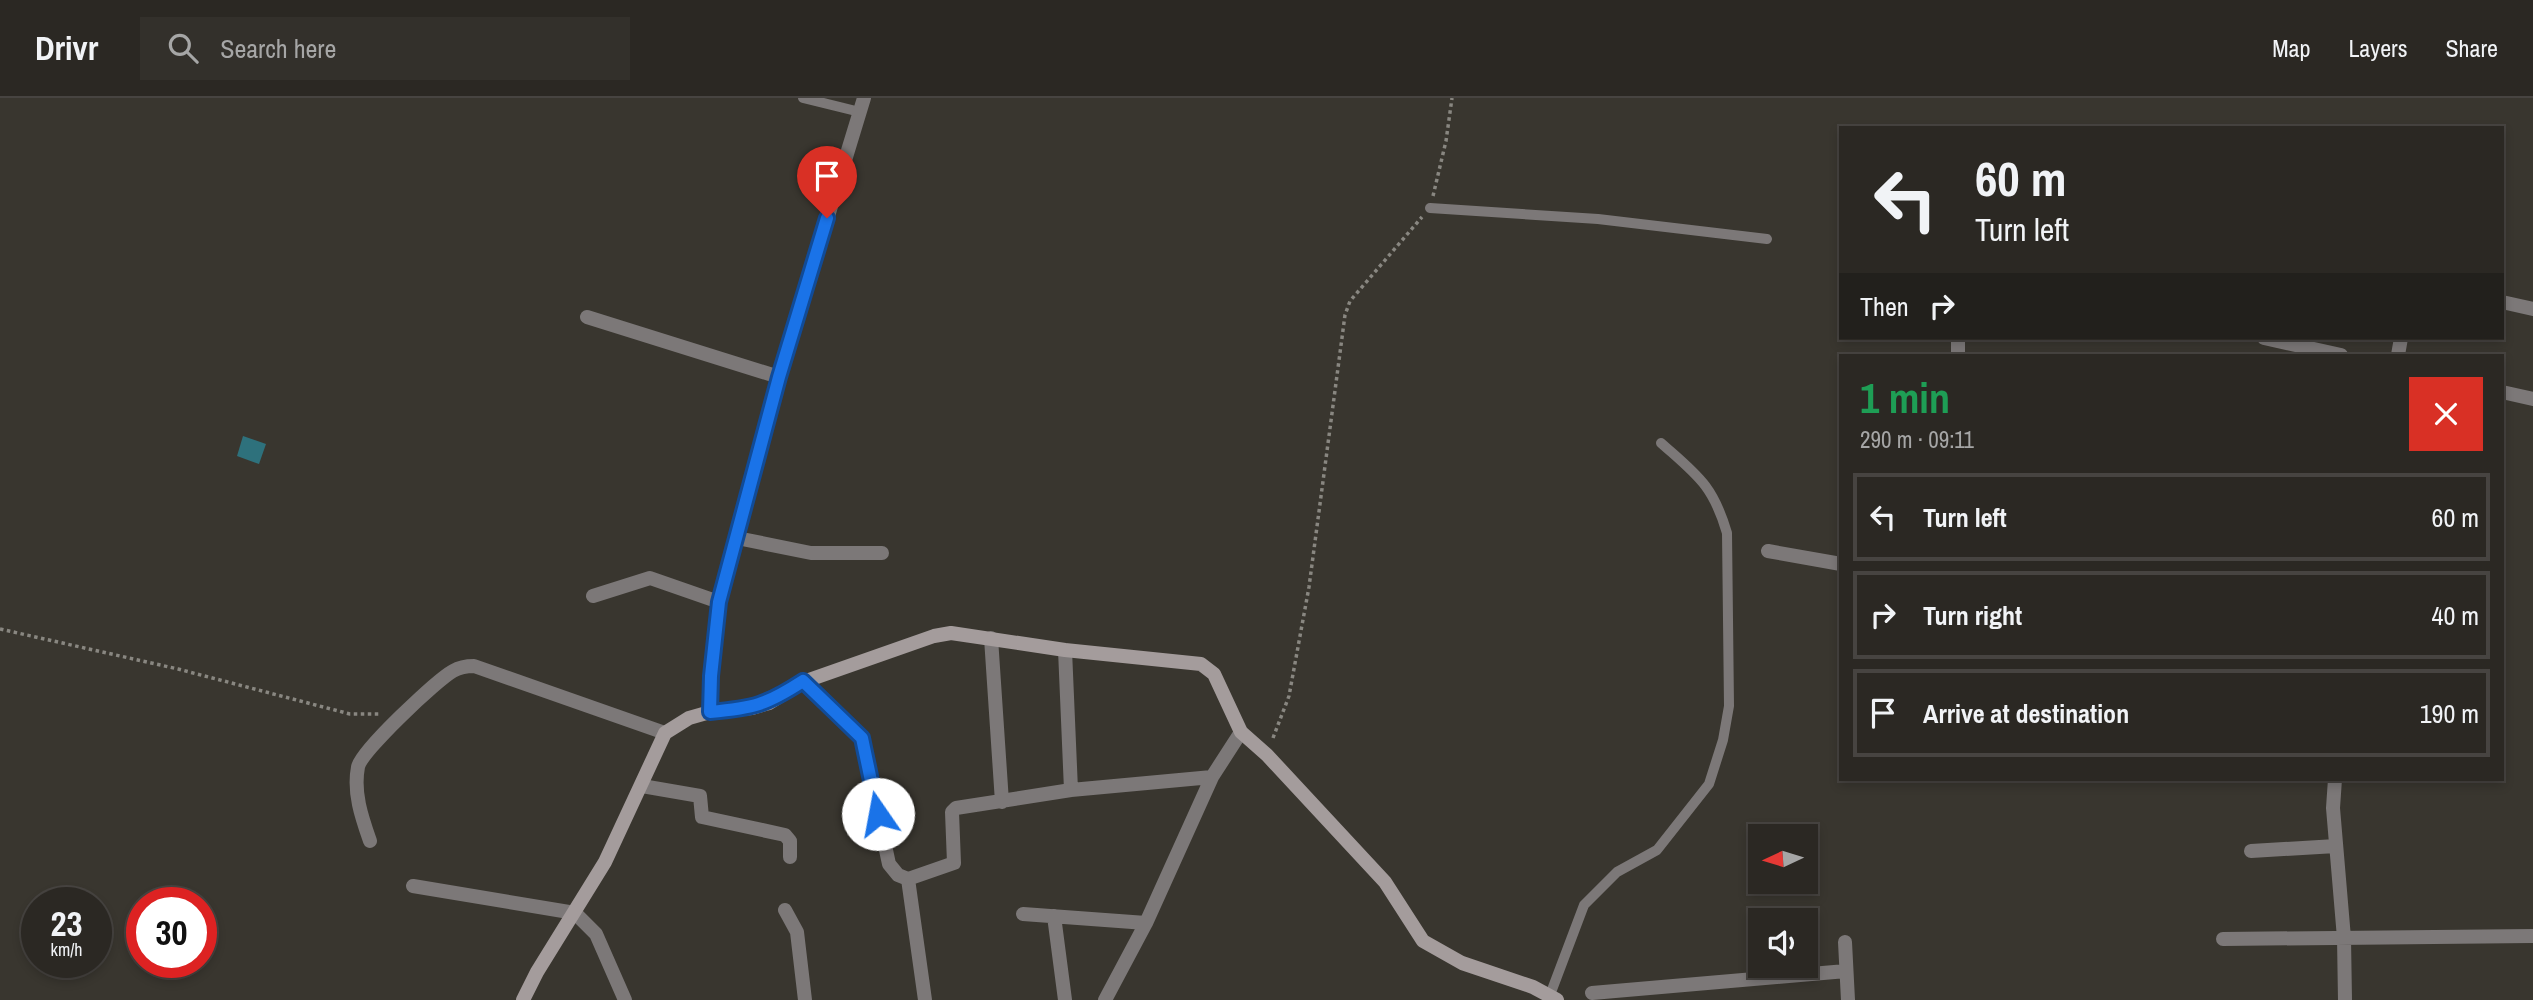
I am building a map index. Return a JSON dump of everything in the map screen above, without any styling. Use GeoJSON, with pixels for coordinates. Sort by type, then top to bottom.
{"type":"FeatureCollection","features":[{"type":"Feature","properties":{"kind":"street"},"geometry":{"type":"LineString","coordinates":[[710,712],[719,602],[779,377],[862,105]]}},
{"type":"Feature","properties":{"kind":"street"},"geometry":{"type":"LineString","coordinates":[[2504,302],[2533,309]]}},
{"type":"Feature","properties":{"kind":"street"},"geometry":{"type":"LineString","coordinates":[[587,317],[779,377]]}},
{"type":"Feature","properties":{"kind":"street"},"geometry":{"type":"LineString","coordinates":[[2273,340],[2337,354]]}},
{"type":"Feature","properties":{"kind":"street"},"geometry":{"type":"LineString","coordinates":[[2504,392],[2533,398]]}},
{"type":"Feature","properties":{"kind":"street"},"geometry":{"type":"LineString","coordinates":[[737,538],[811,553],[882,552]]}},
{"type":"Feature","properties":{"kind":"street"},"geometry":{"type":"LineString","coordinates":[[1768,551],[1839,564]]}},
{"type":"Feature","properties":{"kind":"street"},"geometry":{"type":"LineString","coordinates":[[593,596],[650,578],[719,602]]}},
{"type":"Feature","properties":{"kind":"street"},"geometry":{"type":"LineString","coordinates":[[523,1000],[537,972],[605,862],[665,733],[689,718],[710,712],[761,706],[803,681],[934,636],[951,633],[1065,650],[1201,664],[1214,674],[1241,732],[1267,755],[1385,882],[1423,942],[1462,962],[1553,997]]}},
{"type":"Feature","properties":{"kind":"street"},"geometry":{"type":"LineString","coordinates":[[991,638],[1002,802]]}},
{"type":"Feature","properties":{"kind":"street"},"geometry":{"type":"LineString","coordinates":[[1065,650],[1071,790]]}},
{"type":"Feature","properties":{"kind":"street"},"geometry":{"type":"LineString","coordinates":[[370,841],[358,809],[358,765],[361,758],[404,713],[451,671],[474,666],[665,733]]}},
{"type":"Feature","properties":{"kind":"street"},"geometry":{"type":"LineString","coordinates":[[803,681],[862,738],[889,864],[898,875],[908,879],[954,863],[954,809],[1071,790],[1212,777]]}},
{"type":"Feature","properties":{"kind":"street"},"geometry":{"type":"LineString","coordinates":[[1105,1000],[1146,923],[1212,777],[1241,732]]}},
{"type":"Feature","properties":{"kind":"street"},"geometry":{"type":"LineString","coordinates":[[2335,781],[2333,808],[2344,938],[2345,1000]]}},
{"type":"Feature","properties":{"kind":"street"},"geometry":{"type":"LineString","coordinates":[[642,786],[700,796],[702,817],[785,835],[790,841],[790,857]]}},
{"type":"Feature","properties":{"kind":"street"},"geometry":{"type":"LineString","coordinates":[[2251,851],[2336,846]]}},
{"type":"Feature","properties":{"kind":"street"},"geometry":{"type":"LineString","coordinates":[[908,879],[926,1000]]}},
{"type":"Feature","properties":{"kind":"street"},"geometry":{"type":"LineString","coordinates":[[413,886],[575,913],[596,934],[625,1000]]}},
{"type":"Feature","properties":{"kind":"street"},"geometry":{"type":"LineString","coordinates":[[785,910],[797,932],[805,1000]]}},
{"type":"Feature","properties":{"kind":"street"},"geometry":{"type":"LineString","coordinates":[[1023,914],[1146,923]]}},
{"type":"Feature","properties":{"kind":"street"},"geometry":{"type":"LineString","coordinates":[[1054,916],[1065,1000]]}},
{"type":"Feature","properties":{"kind":"street"},"geometry":{"type":"LineString","coordinates":[[2223,939],[2533,936]]}},
{"type":"Feature","properties":{"kind":"street"},"geometry":{"type":"LineString","coordinates":[[1845,942],[1848,1000]]}},
{"type":"Feature","properties":{"kind":"street"},"geometry":{"type":"LineString","coordinates":[[1592,993],[1846,971]]}},
{"type":"Feature","properties":{"kind":"lane"},"geometry":{"type":"LineString","coordinates":[[803,98],[862,105]]}},
{"type":"Feature","properties":{"kind":"lane"},"geometry":{"type":"LineString","coordinates":[[1430,208],[1598,219],[1768,239]]}},
{"type":"Feature","properties":{"kind":"lane"},"geometry":{"type":"LineString","coordinates":[[1553,997],[1584,905],[1617,872],[1657,850],[1709,784],[1723,740],[1729,706],[1727,533],[1719,506],[1706,482],[1661,443]]}},
{"type":"Feature","properties":{"kind":"path"},"geometry":{"type":"LineString","coordinates":[[1267,755],[1289,696],[1309,587],[1345,315],[1350,301],[1430,208],[1446,141],[1452,98]]}},
{"type":"Feature","properties":{"kind":"path"},"geometry":{"type":"LineString","coordinates":[[0,629],[178,669],[350,714],[404,713]]}},
{"type":"Feature","properties":{"kind":"water"},"geometry":{"type":"Polygon","coordinates":[[[243,436],[266,444],[259,464],[237,456],[243,436]]]}},
{"type":"Feature","properties":{"kind":"route"},"geometry":{"type":"LineString","coordinates":[[827,218],[779,377],[719,602],[710,712],[752,708],[769,703],[803,681],[862,738],[878,814]]}}]}
